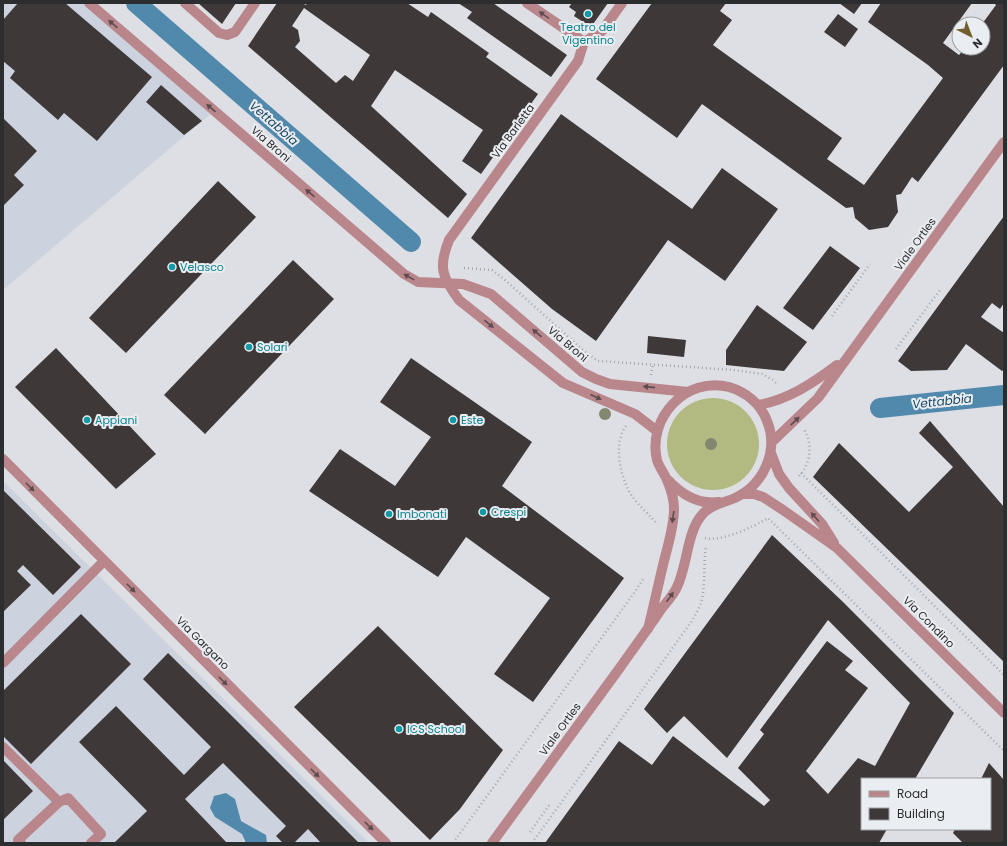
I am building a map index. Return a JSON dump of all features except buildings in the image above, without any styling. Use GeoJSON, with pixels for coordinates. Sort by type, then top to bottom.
{"type":"FeatureCollection","features":[{"type":"Feature","properties":{"kind":"street","name":"Via Broni"},"geometry":{"type":"LineString","coordinates":[[89,3],[404,274],[418,282],[463,284],[491,294],[582,372],[596,380],[610,384],[688,392]]}},
{"type":"Feature","properties":{"kind":"street"},"geometry":{"type":"LineString","coordinates":[[184,3],[219,33],[227,35],[235,32],[255,3]]}},
{"type":"Feature","properties":{"kind":"street"},"geometry":{"type":"LineString","coordinates":[[527,3],[584,42],[602,31],[622,3]]}},
{"type":"Feature","properties":{"kind":"street","name":"Via Barletta"},"geometry":{"type":"LineString","coordinates":[[447,284],[443,269],[443,258],[449,240],[578,61],[584,42]]}},
{"type":"Feature","properties":{"kind":"street","name":"Viale Ortles"},"geometry":{"type":"LineString","coordinates":[[772,442],[818,398],[844,360],[1004,142]]}},
{"type":"Feature","properties":{"kind":"street"},"geometry":{"type":"LineString","coordinates":[[447,284],[459,300],[563,383],[635,414],[657,431]]}},
{"type":"Feature","properties":{"kind":"street","name":"Viale Ortles"},"geometry":{"type":"LineString","coordinates":[[758,405],[771,403],[786,397],[822,376],[844,360]]}},
{"type":"Feature","properties":{"kind":"street","name":"Viale Ortles"},"geometry":{"type":"LineString","coordinates":[[492,843],[648,629],[677,587],[693,535],[701,516],[710,508],[750,489],[764,470],[771,453],[771,434],[767,421],[758,405],[741,392],[727,387],[711,385],[696,388],[677,399],[668,408],[657,431],[655,440],[657,461],[666,479],[672,496],[674,509],[670,536],[648,629]]}},
{"type":"Feature","properties":{"kind":"street","name":"Via Condino"},"geometry":{"type":"LineString","coordinates":[[771,453],[779,474],[789,488],[822,524],[838,548]]}},
{"type":"Feature","properties":{"kind":"street","name":"Via Gargano"},"geometry":{"type":"LineString","coordinates":[[3,459],[386,843]]}},
{"type":"Feature","properties":{"kind":"street","name":"Viale Ortles"},"geometry":{"type":"LineString","coordinates":[[666,479],[682,493],[697,500],[715,503],[725,501]]}},
{"type":"Feature","properties":{"kind":"street","name":"Via Condino"},"geometry":{"type":"LineString","coordinates":[[742,494],[754,494],[763,497],[838,548],[1004,713]]}},
{"type":"Feature","properties":{"kind":"street"},"geometry":{"type":"LineString","coordinates":[[3,663],[104,561]]}},
{"type":"Feature","properties":{"kind":"street"},"geometry":{"type":"LineString","coordinates":[[3,747],[58,802]]}},
{"type":"Feature","properties":{"kind":"street"},"geometry":{"type":"LineString","coordinates":[[21,843],[18,840],[58,802],[68,798],[101,834],[91,843]]}},
{"type":"Feature","properties":{"kind":"path"},"geometry":{"type":"LineString","coordinates":[[832,316],[870,264]]}},
{"type":"Feature","properties":{"kind":"path"},"geometry":{"type":"LineString","coordinates":[[463,268],[492,270],[501,276],[584,351],[598,361],[653,364],[651,373]]}},
{"type":"Feature","properties":{"kind":"path"},"geometry":{"type":"LineString","coordinates":[[896,349],[940,290]]}},
{"type":"Feature","properties":{"kind":"path"},"geometry":{"type":"LineString","coordinates":[[803,426],[808,436],[810,445],[807,464],[802,473],[1004,675]]}},
{"type":"Feature","properties":{"kind":"path"},"geometry":{"type":"LineString","coordinates":[[625,427],[621,432],[618,448],[622,471],[628,488],[638,504],[656,523],[656,527]]}},
{"type":"Feature","properties":{"kind":"path"},"geometry":{"type":"LineString","coordinates":[[532,843],[692,621],[700,604],[704,585],[704,564],[707,539],[713,539],[741,531],[768,518],[1004,751]]}},
{"type":"Feature","properties":{"kind":"path"},"geometry":{"type":"LineString","coordinates":[[453,843],[634,594],[644,576]]}},
{"type":"Feature","properties":{"kind":"path"},"geometry":{"type":"LineString","coordinates":[[530,832],[550,804]]}},
{"type":"Feature","properties":{"kind":"shaded area"},"geometry":{"type":"Polygon","coordinates":[[[3,3],[85,3],[214,111],[3,290],[3,3]]]}},
{"type":"Feature","properties":{"kind":"shaded area"},"geometry":{"type":"Polygon","coordinates":[[[3,481],[369,843],[3,843],[3,481]]]}},
{"type":"Feature","properties":{"kind":"green space"},"geometry":{"type":"Polygon","coordinates":[[[713,398],[731,401],[746,411],[756,426],[759,444],[756,462],[746,477],[731,487],[713,490],[695,487],[680,477],[670,462],[667,444],[670,426],[680,411],[695,401],[713,398]]]}},
{"type":"Feature","properties":{"kind":"water"},"geometry":{"type":"Polygon","coordinates":[[[226,793],[235,799],[241,821],[266,835],[267,843],[246,843],[242,834],[215,817],[210,808],[214,796],[226,793]]]}},
{"type":"Feature","properties":{"kind":"waterway","name":"Vettabbia"},"geometry":{"type":"LineString","coordinates":[[136,3],[411,242]]}},
{"type":"Feature","properties":{"kind":"waterway","name":"Vettabbia"},"geometry":{"type":"LineString","coordinates":[[880,408],[1004,395]]}},
{"type":"Feature","properties":{"kind":"place","name":"Teatro del Vigentino"},"geometry":{"type":"Point","coordinates":[588,14]}},
{"type":"Feature","properties":{"kind":"place","name":"Velasco"},"geometry":{"type":"Point","coordinates":[172,267]}},
{"type":"Feature","properties":{"kind":"place","name":"Solari"},"geometry":{"type":"Point","coordinates":[249,347]}},
{"type":"Feature","properties":{"kind":"place","name":"Appiani"},"geometry":{"type":"Point","coordinates":[87,420]}},
{"type":"Feature","properties":{"kind":"place","name":"Este"},"geometry":{"type":"Point","coordinates":[453,420]}},
{"type":"Feature","properties":{"kind":"place","name":"Crespi"},"geometry":{"type":"Point","coordinates":[483,512]}},
{"type":"Feature","properties":{"kind":"place","name":"Imbonati"},"geometry":{"type":"Point","coordinates":[389,514]}},
{"type":"Feature","properties":{"kind":"place","name":"ICS School"},"geometry":{"type":"Point","coordinates":[399,729]}}]}
